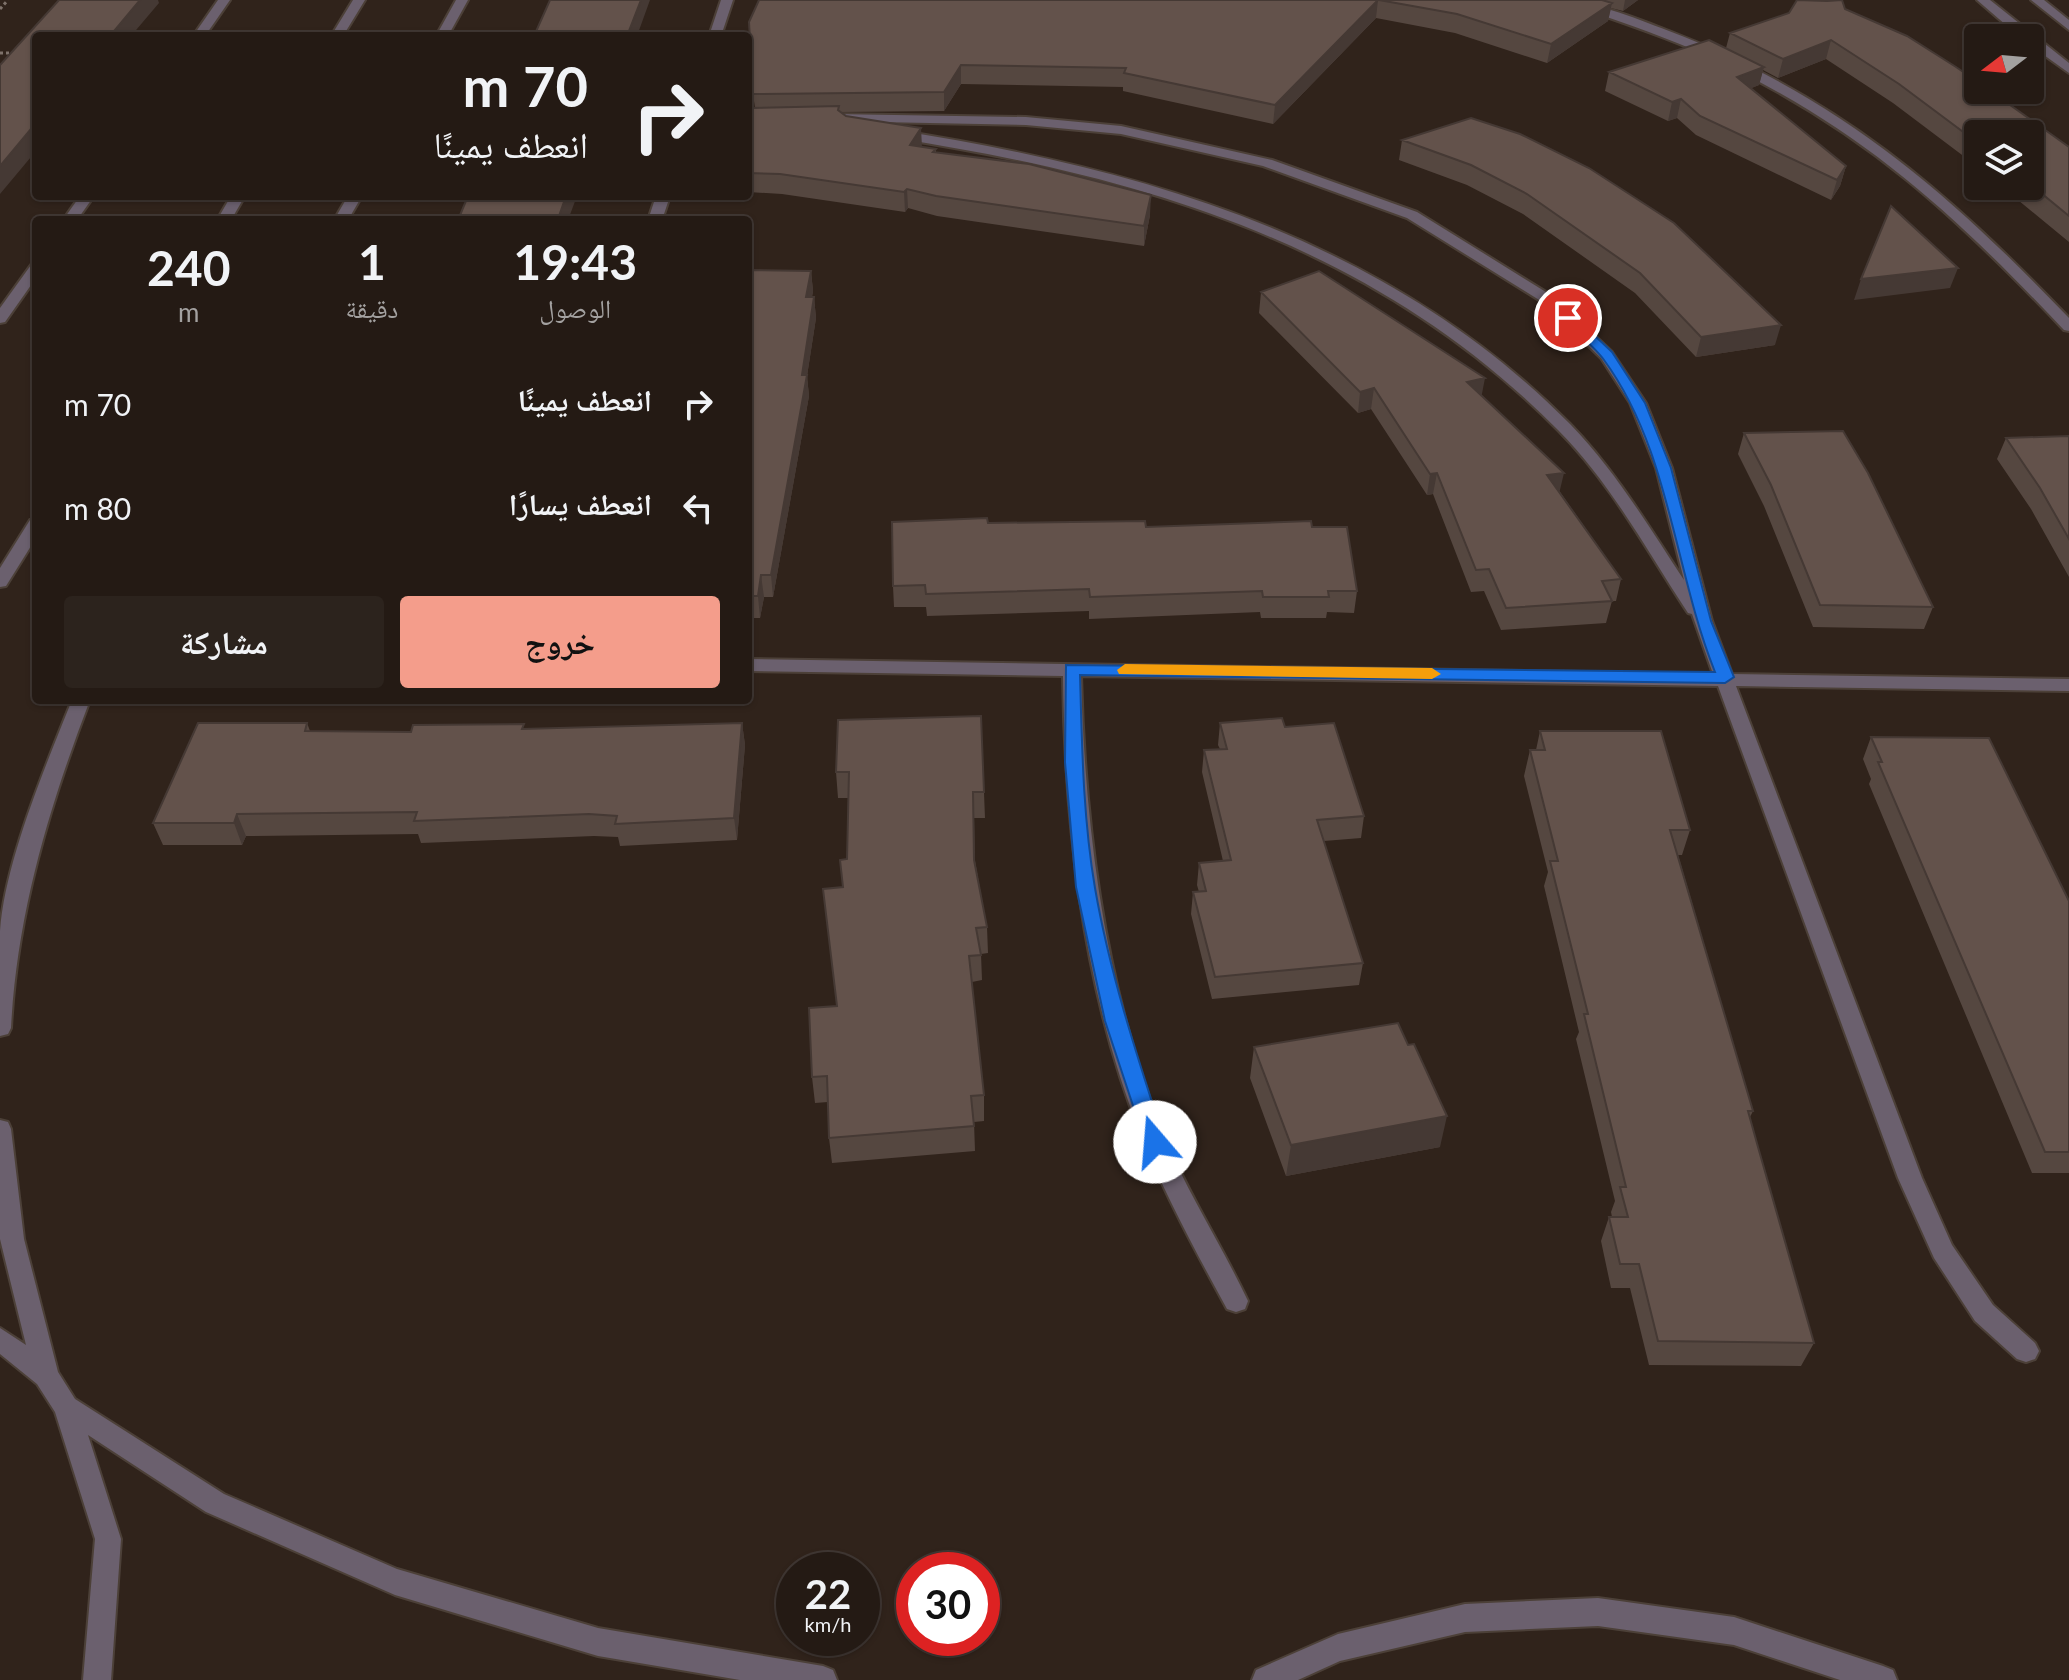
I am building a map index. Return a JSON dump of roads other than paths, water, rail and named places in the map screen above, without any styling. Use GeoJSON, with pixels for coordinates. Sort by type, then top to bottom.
{"type":"FeatureCollection","features":[{"type":"Feature","properties":{"kind":"street"},"geometry":{"type":"LineString","coordinates":[[202,32],[224,0]]}},
{"type":"Feature","properties":{"kind":"street"},"geometry":{"type":"LineString","coordinates":[[339,32],[359,0]]}},
{"type":"Feature","properties":{"kind":"street"},"geometry":{"type":"LineString","coordinates":[[444,32],[462,0]]}},
{"type":"Feature","properties":{"kind":"street"},"geometry":{"type":"LineString","coordinates":[[716,32],[727,0]]}},
{"type":"Feature","properties":{"kind":"street"},"geometry":{"type":"LineString","coordinates":[[1558,0],[1650,27],[1710,51],[1866,141],[1941,201],[2069,327]]}},
{"type":"Feature","properties":{"kind":"street"},"geometry":{"type":"LineString","coordinates":[[1983,0],[2011,24]]}},
{"type":"Feature","properties":{"kind":"street"},"geometry":{"type":"LineString","coordinates":[[2037,0],[2069,26]]}},
{"type":"Feature","properties":{"kind":"street"},"geometry":{"type":"LineString","coordinates":[[2044,50],[2069,69]]}},
{"type":"Feature","properties":{"kind":"street"},"geometry":{"type":"LineString","coordinates":[[1703,621],[1636,519],[1566,429],[1474,347],[1419,308],[1346,266],[1280,232],[1148,185],[1042,159],[811,122],[925,117],[1026,121],[1121,130],[1267,163],[1412,215],[1549,300],[1607,355],[1638,403],[1664,468],[1703,621],[1910,1178],[1943,1251],[1984,1313],[2026,1351]]}},
{"type":"Feature","properties":{"kind":"street"},"geometry":{"type":"LineString","coordinates":[[0,319],[32,274]]}},
{"type":"Feature","properties":{"kind":"street"},"geometry":{"type":"LineString","coordinates":[[0,582],[32,530]]}},
{"type":"Feature","properties":{"kind":"street"},"geometry":{"type":"LineString","coordinates":[[752,665],[1725,677],[2069,685]]}},
{"type":"Feature","properties":{"kind":"street"},"geometry":{"type":"LineString","coordinates":[[1072,669],[1073,753],[1085,887],[1115,1021],[1155,1142],[1207,1250],[1236,1301]]}},
{"type":"Feature","properties":{"kind":"street"},"geometry":{"type":"LineString","coordinates":[[0,1028],[0,991],[18,880],[49,779],[79,704]]}},
{"type":"Feature","properties":{"kind":"street"},"geometry":{"type":"LineString","coordinates":[[0,1129],[12,1239],[46,1376]]}},
{"type":"Feature","properties":{"kind":"street"},"geometry":{"type":"LineString","coordinates":[[0,1339],[46,1376],[66,1407],[108,1539],[97,1680]]}},
{"type":"Feature","properties":{"kind":"street"},"geometry":{"type":"LineString","coordinates":[[66,1407],[215,1503],[395,1582],[598,1642],[823,1680]]}},
{"type":"Feature","properties":{"kind":"street"},"geometry":{"type":"LineString","coordinates":[[1266,1680],[1338,1648],[1465,1618],[1598,1612],[1734,1631],[1883,1680]]}}]}
